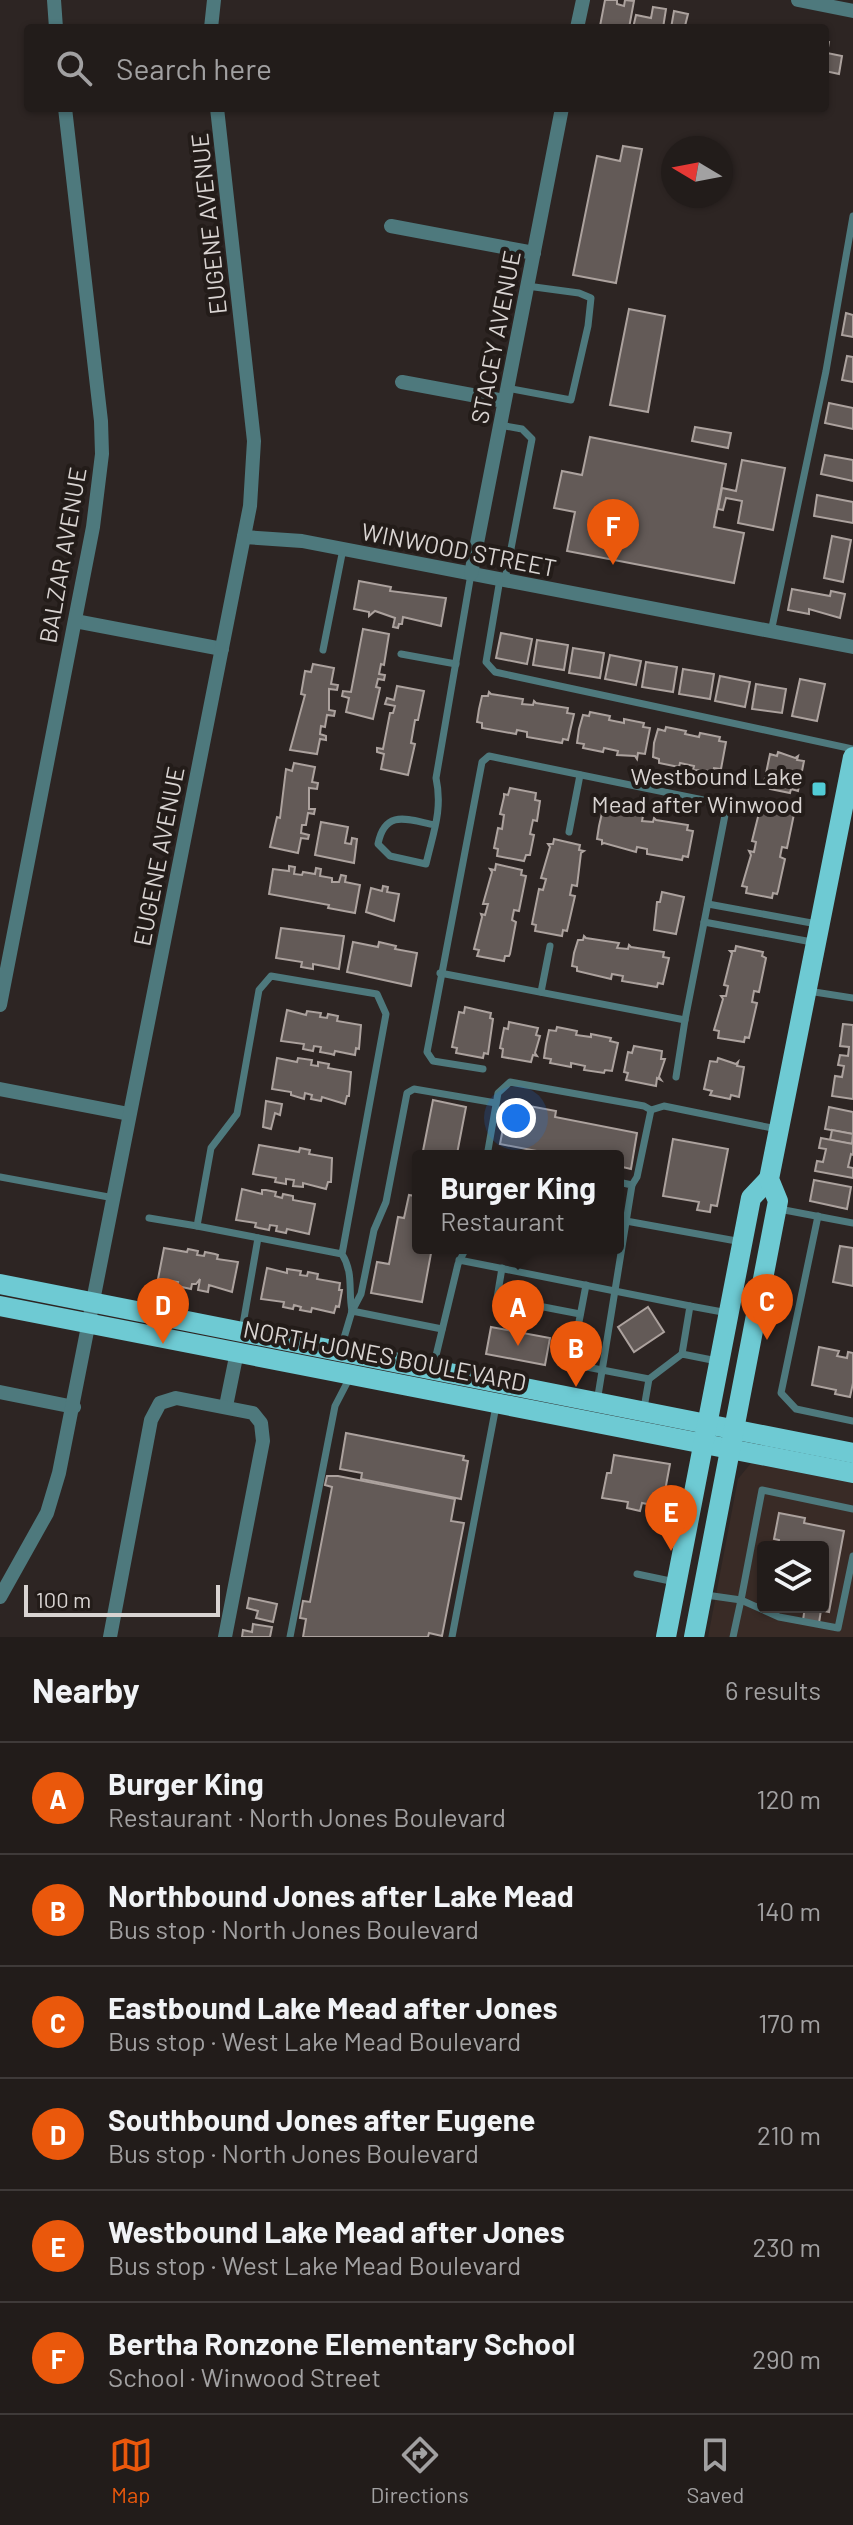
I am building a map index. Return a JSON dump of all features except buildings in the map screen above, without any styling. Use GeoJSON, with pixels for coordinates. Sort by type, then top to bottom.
{"type":"FeatureCollection","features":[{"type":"Feature","properties":{"kind":"main road"},"geometry":{"type":"LineString","coordinates":[[666,1637],[751,1198],[769,1179],[853,757]]}},
{"type":"Feature","properties":{"kind":"main road"},"geometry":{"type":"LineString","coordinates":[[694,1637],[777,1208],[778,1201],[769,1179]]}},
{"type":"Feature","properties":{"kind":"main road","name":"NORTH JONES BOULEVARD"},"geometry":{"type":"LineString","coordinates":[[0,1284],[94,1302],[343,1373],[497,1404],[733,1439],[853,1453]]}},
{"type":"Feature","properties":{"kind":"main road","name":"NORTH JONES BOULEVARD"},"geometry":{"type":"LineString","coordinates":[[0,1306],[90,1324],[240,1342],[341,1350],[643,1412],[706,1434]]}},
{"type":"Feature","properties":{"kind":"main road"},"geometry":{"type":"LineString","coordinates":[[341,1350],[343,1373]]}},
{"type":"Feature","properties":{"kind":"main road","name":"NORTH JONES BOULEVARD"},"geometry":{"type":"LineString","coordinates":[[733,1439],[853,1473]]}},
{"type":"Feature","properties":{"kind":"street"},"geometry":{"type":"LineString","coordinates":[[54,0],[56,24]]}},
{"type":"Feature","properties":{"kind":"street"},"geometry":{"type":"LineString","coordinates":[[211,24],[214,0]]}},
{"type":"Feature","properties":{"kind":"street"},"geometry":{"type":"LineString","coordinates":[[578,24],[583,0]]}},
{"type":"Feature","properties":{"kind":"street"},"geometry":{"type":"LineString","coordinates":[[798,0],[853,11]]}},
{"type":"Feature","properties":{"kind":"street","name":"BALZAR AVENUE"},"geometry":{"type":"LineString","coordinates":[[0,1005],[93,527],[102,454],[101,421],[65,112]]}},
{"type":"Feature","properties":{"kind":"street","name":"EUGENE AVENUE"},"geometry":{"type":"LineString","coordinates":[[0,1597],[47,1513],[59,1473],[250,506],[254,441],[217,112]]}},
{"type":"Feature","properties":{"kind":"street","name":"STACEY AVENUE"},"geometry":{"type":"LineString","coordinates":[[471,574],[561,112]]}},
{"type":"Feature","properties":{"kind":"street"},"geometry":{"type":"LineString","coordinates":[[391,226],[534,253]]}},
{"type":"Feature","properties":{"kind":"street"},"geometry":{"type":"LineString","coordinates":[[402,382],[506,394]]}},
{"type":"Feature","properties":{"kind":"street","name":"WINWOOD STREET"},"geometry":{"type":"LineString","coordinates":[[244,537],[302,541],[853,647]]}},
{"type":"Feature","properties":{"kind":"street"},"geometry":{"type":"LineString","coordinates":[[75,621],[222,649]]}},
{"type":"Feature","properties":{"kind":"street"},"geometry":{"type":"LineString","coordinates":[[0,1089],[129,1114]]}},
{"type":"Feature","properties":{"kind":"street"},"geometry":{"type":"LineString","coordinates":[[226,1406],[240,1342]]}},
{"type":"Feature","properties":{"kind":"street"},"geometry":{"type":"LineString","coordinates":[[0,1392],[74,1407]]}},
{"type":"Feature","properties":{"kind":"street"},"geometry":{"type":"LineString","coordinates":[[110,1637],[151,1420],[160,1403],[176,1398],[253,1413],[261,1423],[263,1441],[225,1637]]}},
{"type":"Feature","properties":{"kind":"lane"},"geometry":{"type":"LineString","coordinates":[[771,632],[826,371],[853,216]]}},
{"type":"Feature","properties":{"kind":"lane"},"geometry":{"type":"LineString","coordinates":[[506,394],[571,400],[588,326],[592,303],[588,295],[527,286]]}},
{"type":"Feature","properties":{"kind":"lane"},"geometry":{"type":"LineString","coordinates":[[500,425],[522,429],[532,439],[486,662],[495,672],[853,749]]}},
{"type":"Feature","properties":{"kind":"lane"},"geometry":{"type":"LineString","coordinates":[[323,650],[343,549]]}},
{"type":"Feature","properties":{"kind":"lane"},"geometry":{"type":"LineString","coordinates":[[435,825],[401,818],[389,821],[381,830],[378,844],[390,856],[426,864],[435,825],[441,798],[436,778],[471,574]]}},
{"type":"Feature","properties":{"kind":"lane"},"geometry":{"type":"LineString","coordinates":[[401,654],[456,664]]}},
{"type":"Feature","properties":{"kind":"lane"},"geometry":{"type":"LineString","coordinates":[[483,1069],[433,1061],[427,1052],[484,758],[489,756],[718,803],[723,808],[725,815],[676,1077]]}},
{"type":"Feature","properties":{"kind":"lane"},"geometry":{"type":"LineString","coordinates":[[569,832],[580,775]]}},
{"type":"Feature","properties":{"kind":"lane"},"geometry":{"type":"LineString","coordinates":[[708,904],[817,934]]}},
{"type":"Feature","properties":{"kind":"lane"},"geometry":{"type":"LineString","coordinates":[[704,922],[817,934]]}},
{"type":"Feature","properties":{"kind":"lane"},"geometry":{"type":"LineString","coordinates":[[541,992],[550,946]]}},
{"type":"Feature","properties":{"kind":"lane"},"geometry":{"type":"LineString","coordinates":[[440,973],[685,1020]]}},
{"type":"Feature","properties":{"kind":"lane"},"geometry":{"type":"LineString","coordinates":[[197,1226],[211,1148],[237,1114],[259,990],[271,976],[377,994],[386,1014],[342,1254],[349,1265],[351,1278],[348,1294],[352,1311]]}},
{"type":"Feature","properties":{"kind":"lane"},"geometry":{"type":"LineString","coordinates":[[806,990],[853,998]]}},
{"type":"Feature","properties":{"kind":"lane"},"geometry":{"type":"LineString","coordinates":[[488,1150],[498,1093],[510,1082],[644,1106],[651,1110],[664,1106],[779,1130]]}},
{"type":"Feature","properties":{"kind":"lane"},"geometry":{"type":"LineString","coordinates":[[341,1350],[352,1311],[361,1294],[374,1230],[386,1202],[407,1093],[414,1089],[496,1103]]}},
{"type":"Feature","properties":{"kind":"lane"},"geometry":{"type":"LineString","coordinates":[[624,1233],[632,1185],[637,1177],[651,1110]]}},
{"type":"Feature","properties":{"kind":"lane"},"geometry":{"type":"LineString","coordinates":[[0,1177],[114,1198]]}},
{"type":"Feature","properties":{"kind":"lane"},"geometry":{"type":"LineString","coordinates":[[624,1183],[632,1185]]}},
{"type":"Feature","properties":{"kind":"lane"},"geometry":{"type":"LineString","coordinates":[[777,1208],[853,1223]]}},
{"type":"Feature","properties":{"kind":"lane"},"geometry":{"type":"LineString","coordinates":[[818,1216],[781,1393],[796,1409],[853,1421]]}},
{"type":"Feature","properties":{"kind":"lane"},"geometry":{"type":"LineString","coordinates":[[149,1218],[342,1254]]}},
{"type":"Feature","properties":{"kind":"lane"},"geometry":{"type":"LineString","coordinates":[[626,1221],[742,1242]]}},
{"type":"Feature","properties":{"kind":"lane"},"geometry":{"type":"LineString","coordinates":[[240,1342],[258,1238]]}},
{"type":"Feature","properties":{"kind":"lane"},"geometry":{"type":"LineString","coordinates":[[433,1370],[462,1254]]}},
{"type":"Feature","properties":{"kind":"lane"},"geometry":{"type":"LineString","coordinates":[[597,1403],[621,1254]]}},
{"type":"Feature","properties":{"kind":"lane"},"geometry":{"type":"LineString","coordinates":[[459,1260],[729,1313]]}},
{"type":"Feature","properties":{"kind":"lane"},"geometry":{"type":"LineString","coordinates":[[502,1268],[497,1298],[580,1314]]}},
{"type":"Feature","properties":{"kind":"lane"},"geometry":{"type":"LineString","coordinates":[[586,1285],[571,1364],[649,1379]]}},
{"type":"Feature","properties":{"kind":"lane"},"geometry":{"type":"LineString","coordinates":[[643,1412],[649,1379],[682,1354],[690,1306]]}},
{"type":"Feature","properties":{"kind":"lane"},"geometry":{"type":"LineString","coordinates":[[352,1311],[442,1329]]}},
{"type":"Feature","properties":{"kind":"lane"},"geometry":{"type":"LineString","coordinates":[[682,1354],[720,1362]]}},
{"type":"Feature","properties":{"kind":"lane"},"geometry":{"type":"LineString","coordinates":[[290,1637],[343,1373]]}},
{"type":"Feature","properties":{"kind":"lane"},"geometry":{"type":"LineString","coordinates":[[452,1637],[497,1404]]}},
{"type":"Feature","properties":{"kind":"lane"},"geometry":{"type":"LineString","coordinates":[[733,1637],[762,1490],[853,1509]]}},
{"type":"Feature","properties":{"kind":"lane"},"geometry":{"type":"LineString","coordinates":[[702,1594],[741,1600],[779,1617],[838,1628],[853,1556]]}},
{"type":"Feature","properties":{"kind":"lane"},"geometry":{"type":"LineString","coordinates":[[637,1574],[677,1582]]}},
{"type":"Feature","properties":{"kind":"shaded area"},"geometry":{"type":"Polygon","coordinates":[[[751,1463],[853,1483],[853,1637],[708,1637],[738,1479],[751,1463]]]}},
{"type":"Feature","properties":{"kind":"place","name":"Bertha Ronzone Elementary School"},"geometry":{"type":"Point","coordinates":[613,565]}},
{"type":"Feature","properties":{"kind":"place","name":"Westbound Lake Mead after Winwood"},"geometry":{"type":"Point","coordinates":[819,789]}},
{"type":"Feature","properties":{"kind":"place","name":"Eastbound Lake Mead after Jones"},"geometry":{"type":"Point","coordinates":[767,1340]}},
{"type":"Feature","properties":{"kind":"place","name":"Southbound Jones after Eugene"},"geometry":{"type":"Point","coordinates":[163,1344]}},
{"type":"Feature","properties":{"kind":"place","name":"Burger King"},"geometry":{"type":"Point","coordinates":[518,1346]}},
{"type":"Feature","properties":{"kind":"place","name":"Northbound Jones after Lake Mead"},"geometry":{"type":"Point","coordinates":[576,1387]}},
{"type":"Feature","properties":{"kind":"place","name":"Westbound Lake Mead after Jones"},"geometry":{"type":"Point","coordinates":[671,1551]}}]}
